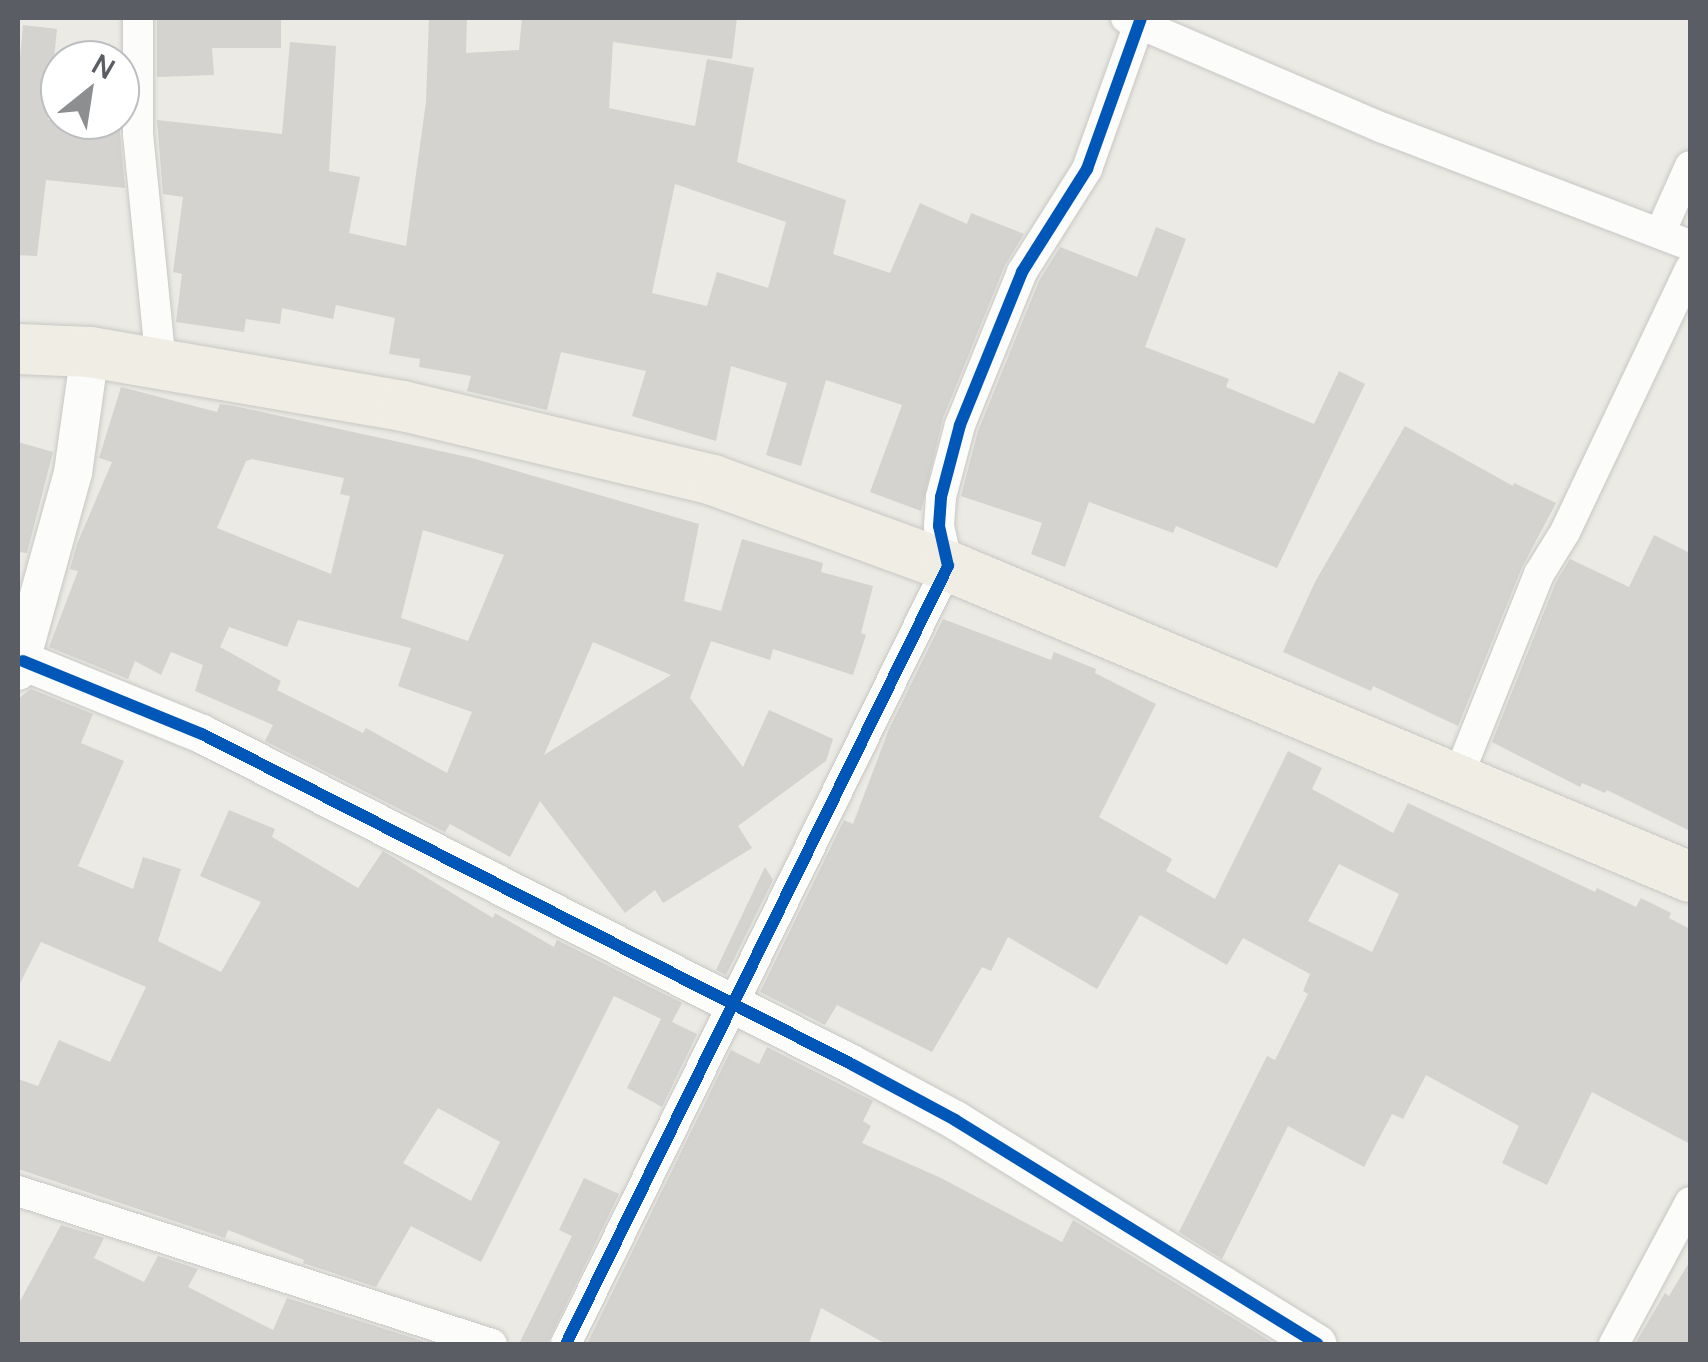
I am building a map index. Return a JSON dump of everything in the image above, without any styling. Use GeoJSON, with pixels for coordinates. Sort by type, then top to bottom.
{"type":"FeatureCollection","features":[{"type":"Feature","properties":{"kind":"highway"},"geometry":{"type":"LineString","coordinates":[[18,349],[90,352],[403,406],[713,480],[948,566],[1690,877]]}},
{"type":"Feature","properties":{"kind":"street"},"geometry":{"type":"LineString","coordinates":[[138,18],[134,66],[138,134],[161,364]]}},
{"type":"Feature","properties":{"kind":"street"},"geometry":{"type":"LineString","coordinates":[[566,1344],[948,566],[939,526],[941,497],[960,425],[1022,272],[1087,170],[1135,19],[1384,128],[1690,245]]}},
{"type":"Feature","properties":{"kind":"street"},"geometry":{"type":"LineString","coordinates":[[1660,232],[1690,166]]}},
{"type":"Feature","properties":{"kind":"street"},"geometry":{"type":"LineString","coordinates":[[1458,780],[1539,574],[1565,532],[1690,269]]}},
{"type":"Feature","properties":{"kind":"street"},"geometry":{"type":"LineString","coordinates":[[90,352],[73,472],[20,666],[202,734],[956,1120],[1317,1344]]}},
{"type":"Feature","properties":{"kind":"street"},"geometry":{"type":"LineString","coordinates":[[18,1191],[492,1344]]}},
{"type":"Feature","properties":{"kind":"street"},"geometry":{"type":"LineString","coordinates":[[1614,1344],[1690,1202]]}},
{"type":"Feature","properties":{"kind":"building"},"geometry":{"type":"Polygon","coordinates":[[[157,18],[281,18],[281,48],[212,48],[214,75],[157,77],[157,18]]]}},
{"type":"Feature","properties":{"kind":"building"},"geometry":{"type":"Polygon","coordinates":[[[429,18],[467,18],[466,53],[519,50],[522,18],[737,18],[732,59],[613,42],[609,108],[695,126],[707,59],[754,68],[737,162],[846,200],[833,254],[890,273],[920,203],[967,224],[971,213],[1024,234],[1005,265],[943,418],[921,511],[870,492],[902,405],[826,380],[801,466],[766,455],[787,383],[731,366],[716,441],[632,416],[646,371],[561,352],[547,410],[467,391],[471,376],[419,367],[420,359],[389,354],[395,318],[336,305],[333,319],[282,308],[280,324],[246,319],[244,332],[176,322],[182,274],[173,272],[183,197],[163,194],[157,120],[282,134],[290,42],[336,46],[329,171],[360,177],[349,233],[406,246],[426,102],[429,18]],[[675,184],[652,293],[707,306],[717,272],[768,288],[786,222],[675,184]]]}},
{"type":"Feature","properties":{"kind":"building"},"geometry":{"type":"Polygon","coordinates":[[[23,25],[57,29],[56,40],[40,40],[40,140],[121,140],[125,188],[46,180],[37,256],[18,255],[18,81],[23,25]]]}},
{"type":"Feature","properties":{"kind":"building"},"geometry":{"type":"Polygon","coordinates":[[[1156,227],[1186,239],[1145,347],[1229,379],[1226,387],[1314,424],[1339,371],[1365,384],[1277,568],[1176,526],[1173,533],[1089,502],[1065,567],[1031,554],[1042,523],[961,496],[978,431],[1039,281],[1060,247],[1137,277],[1156,227]]]}},
{"type":"Feature","properties":{"kind":"building"},"geometry":{"type":"Polygon","coordinates":[[[121,387],[217,412],[220,404],[234,406],[472,458],[699,524],[684,601],[721,611],[742,539],[823,563],[821,572],[873,586],[861,633],[866,635],[853,675],[773,649],[770,660],[711,641],[690,698],[743,767],[769,710],[833,739],[826,761],[738,826],[752,848],[663,903],[655,890],[625,913],[540,801],[510,857],[450,824],[445,832],[265,741],[273,725],[195,691],[203,665],[171,652],[161,675],[135,661],[128,679],[49,647],[78,571],[70,569],[77,544],[112,462],[99,458],[121,387]],[[246,461],[217,528],[331,574],[350,496],[340,494],[344,478],[246,461]],[[423,530],[401,618],[468,641],[504,555],[423,530]],[[298,620],[287,647],[229,627],[220,647],[281,681],[277,690],[363,733],[366,728],[447,773],[472,712],[398,686],[411,648],[298,620]],[[593,642],[544,755],[671,675],[593,642]]]}},
{"type":"Feature","properties":{"kind":"building"},"geometry":{"type":"Polygon","coordinates":[[[1405,426],[1513,486],[1514,483],[1556,503],[1522,567],[1458,726],[1373,686],[1371,691],[1283,652],[1315,582],[1405,426]]]}},
{"type":"Feature","properties":{"kind":"building"},"geometry":{"type":"Polygon","coordinates":[[[18,442],[53,452],[27,553],[18,552],[18,442]]]}},
{"type":"Feature","properties":{"kind":"building"},"geometry":{"type":"Polygon","coordinates":[[[1654,535],[1690,553],[1690,831],[1607,790],[1605,793],[1582,783],[1580,787],[1492,742],[1556,582],[1570,559],[1629,587],[1654,535]]]}},
{"type":"Feature","properties":{"kind":"building"},"geometry":{"type":"Polygon","coordinates":[[[943,619],[1051,660],[1054,652],[1096,669],[1095,673],[1156,704],[1099,817],[1172,859],[1166,871],[1215,899],[1288,751],[1322,768],[1312,789],[1393,833],[1408,803],[1595,892],[1597,888],[1636,907],[1641,898],[1671,913],[1669,918],[1690,929],[1690,1144],[1592,1092],[1547,1185],[1502,1163],[1519,1126],[1426,1075],[1403,1119],[1392,1114],[1364,1167],[1288,1126],[1222,1259],[1179,1232],[1267,1056],[1275,1060],[1308,994],[1303,991],[1310,974],[1243,938],[1227,965],[1140,915],[1097,989],[1008,937],[991,971],[982,967],[932,1052],[837,1005],[825,1025],[760,992],[844,820],[853,824],[889,729],[943,619]],[[1339,864],[1308,921],[1372,952],[1399,894],[1339,864]]]}},
{"type":"Feature","properties":{"kind":"building"},"geometry":{"type":"Polygon","coordinates":[[[31,689],[93,714],[81,743],[124,761],[78,866],[133,889],[143,857],[181,869],[158,941],[221,972],[261,902],[200,876],[229,810],[275,829],[272,837],[358,888],[383,851],[493,918],[495,913],[554,947],[557,940],[682,1003],[672,1022],[697,1034],[662,1107],[627,1088],[661,1019],[614,996],[481,1262],[411,1226],[376,1287],[303,1263],[304,1260],[228,1230],[225,1238],[18,1169],[18,1079],[38,1086],[59,1040],[110,1062],[146,987],[41,942],[18,987],[18,699],[31,689]],[[438,1108],[403,1163],[471,1201],[500,1142],[438,1108]]]}},
{"type":"Feature","properties":{"kind":"building"},"geometry":{"type":"Polygon","coordinates":[[[765,867],[773,880],[726,975],[716,970],[765,867]]]}},
{"type":"Feature","properties":{"kind":"building"},"geometry":{"type":"Polygon","coordinates":[[[767,1047],[873,1101],[863,1121],[871,1126],[862,1143],[941,1178],[1062,1242],[1073,1220],[1275,1344],[886,1344],[821,1308],[809,1344],[587,1344],[731,1050],[759,1064],[767,1047]]]}},
{"type":"Feature","properties":{"kind":"building"},"geometry":{"type":"Polygon","coordinates":[[[584,1178],[619,1194],[547,1344],[519,1344],[572,1236],[559,1230],[584,1178]]]}},
{"type":"Feature","properties":{"kind":"building"},"geometry":{"type":"Polygon","coordinates":[[[61,1225],[104,1238],[94,1258],[144,1282],[158,1256],[198,1269],[188,1287],[273,1330],[287,1298],[432,1344],[18,1344],[18,1305],[61,1225]]]}},
{"type":"Feature","properties":{"kind":"building"},"geometry":{"type":"Polygon","coordinates":[[[1690,1261],[1690,1344],[1635,1344],[1665,1293],[1669,1296],[1690,1261]]]}},
{"type":"Feature","properties":{"kind":"cycle path"},"geometry":{"type":"LineString","coordinates":[[566,1344],[948,566],[939,526],[941,497],[960,425],[1022,272],[1087,169],[1141,18]]}},
{"type":"Feature","properties":{"kind":"cycle path"},"geometry":{"type":"LineString","coordinates":[[23,661],[202,734],[853,1065],[955,1120],[1317,1344]]}}]}
